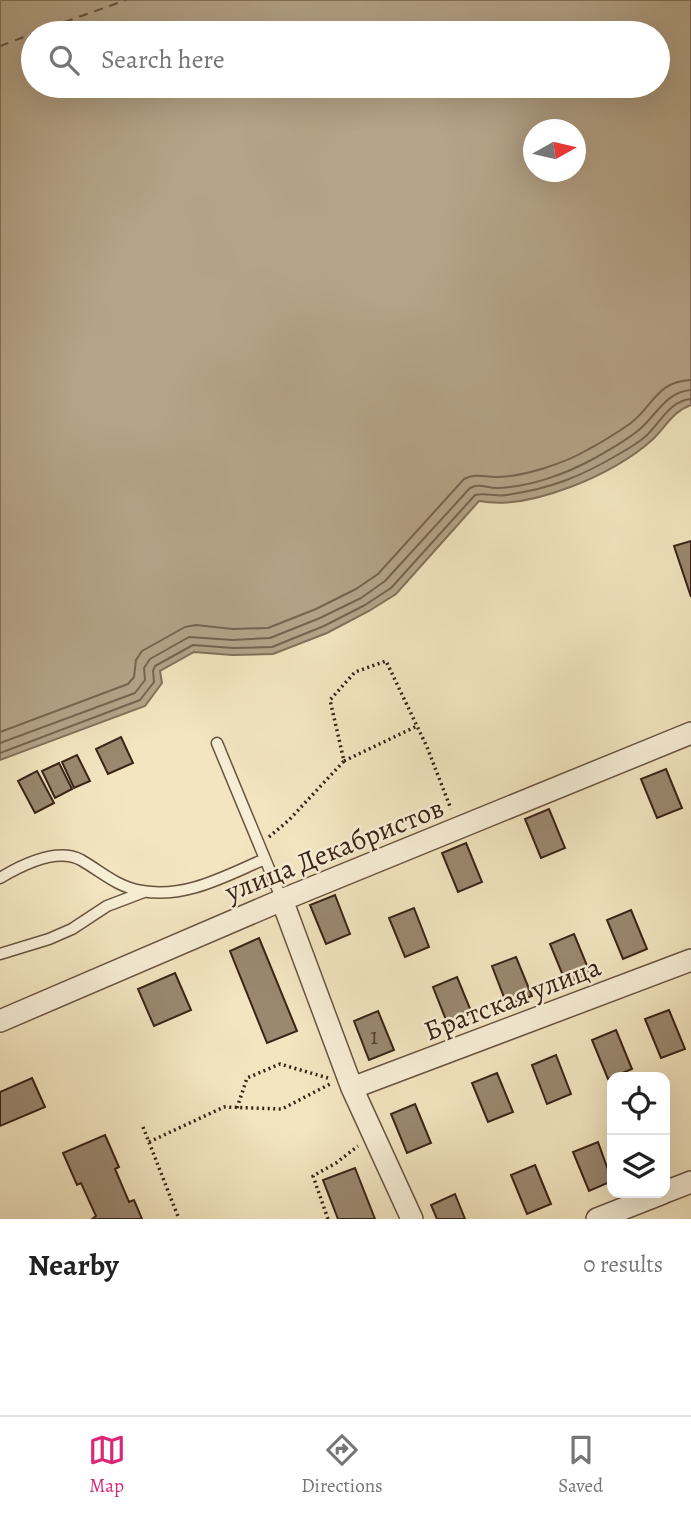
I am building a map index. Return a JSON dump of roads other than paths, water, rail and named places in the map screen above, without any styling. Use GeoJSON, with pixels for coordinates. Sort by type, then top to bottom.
{"type":"FeatureCollection","features":[{"type":"Feature","properties":{"kind":"street","name":"улица Декабристов"},"geometry":{"type":"LineString","coordinates":[[0,1021],[282,900],[691,733]]}},
{"type":"Feature","properties":{"kind":"street"},"geometry":{"type":"LineString","coordinates":[[282,900],[352,1088],[412,1219]]}},
{"type":"Feature","properties":{"kind":"street","name":"Братская улица"},"geometry":{"type":"LineString","coordinates":[[352,1088],[691,960]]}},
{"type":"Feature","properties":{"kind":"street"},"geometry":{"type":"LineString","coordinates":[[670,1190],[691,1182]]}},
{"type":"Feature","properties":{"kind":"street"},"geometry":{"type":"LineString","coordinates":[[597,1219],[649,1198]]}},
{"type":"Feature","properties":{"kind":"lane"},"geometry":{"type":"LineString","coordinates":[[216,743],[282,900]]}},
{"type":"Feature","properties":{"kind":"lane"},"geometry":{"type":"LineString","coordinates":[[0,878],[15,869],[65,855],[81,860],[122,886],[144,892],[183,891],[234,874],[265,859]]}},
{"type":"Feature","properties":{"kind":"lane"},"geometry":{"type":"LineString","coordinates":[[0,946],[0,954],[49,939],[72,929],[107,906],[144,892]]}},
{"type":"Feature","properties":{"kind":"water"},"geometry":{"type":"Polygon","coordinates":[[[0,0],[691,0],[691,405],[674,416],[636,453],[594,477],[546,495],[499,503],[479,501],[396,594],[369,611],[327,633],[273,654],[194,652],[160,671],[162,683],[145,706],[0,760],[0,0]]]}}]}
